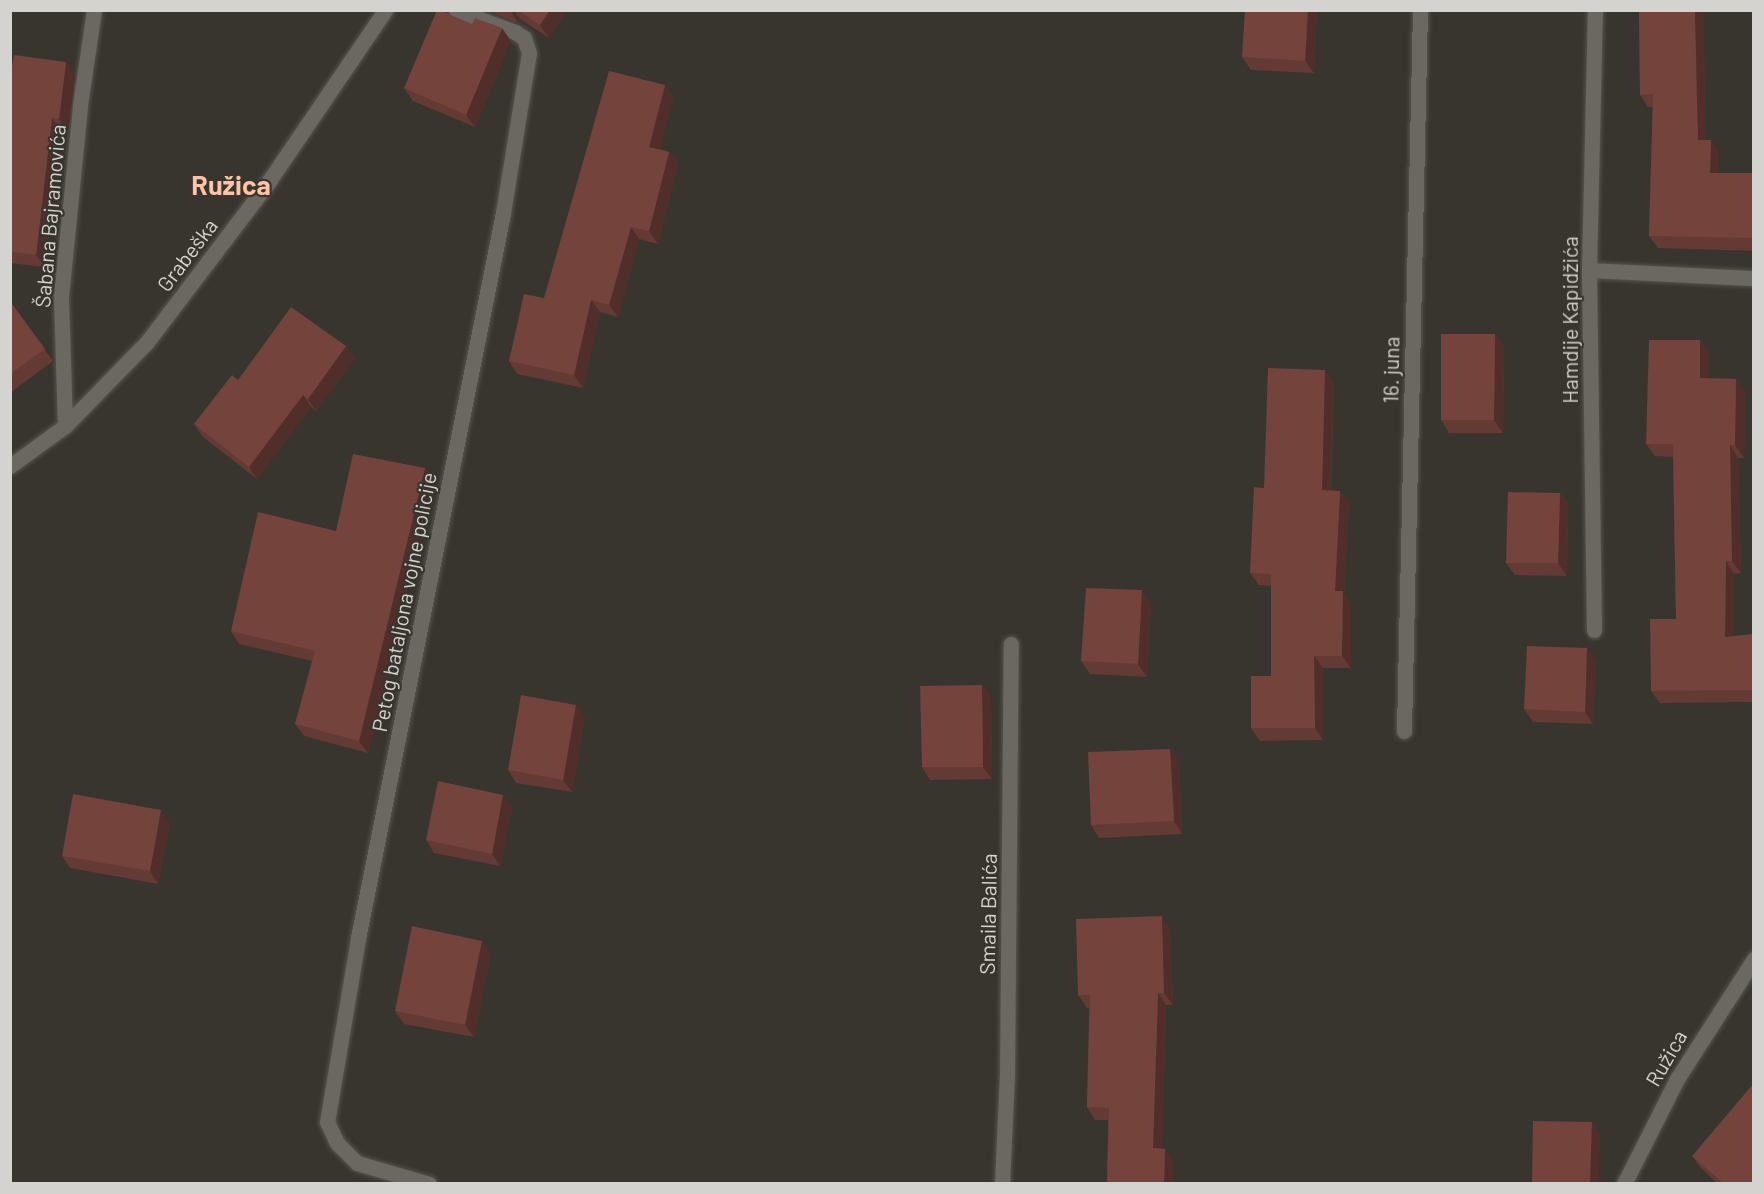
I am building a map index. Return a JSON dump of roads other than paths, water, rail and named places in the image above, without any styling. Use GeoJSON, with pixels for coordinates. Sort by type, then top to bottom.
{"type":"FeatureCollection","features":[{"type":"Feature","properties":{"kind":"street","name":"Šabana Bajramovića"},"geometry":{"type":"LineString","coordinates":[[65,426],[62,297],[80,105],[94,10]]}},
{"type":"Feature","properties":{"kind":"street","name":"Grabeška"},"geometry":{"type":"LineString","coordinates":[[10,466],[65,426],[147,342],[269,181],[385,10]]}},
{"type":"Feature","properties":{"kind":"street","name":"Petog bataljona vojne policije"},"geometry":{"type":"LineString","coordinates":[[429,1184],[357,1163],[337,1143],[327,1122],[358,938],[503,213],[529,53],[524,38],[515,32],[456,10]]}},
{"type":"Feature","properties":{"kind":"street","name":"16. juna"},"geometry":{"type":"LineString","coordinates":[[1404,731],[1420,10]]}},
{"type":"Feature","properties":{"kind":"street","name":"Hamdije Kapidžića"},"geometry":{"type":"LineString","coordinates":[[1594,630],[1589,270],[1595,10]]}},
{"type":"Feature","properties":{"kind":"street"},"geometry":{"type":"LineString","coordinates":[[1589,270],[1754,278]]}},
{"type":"Feature","properties":{"kind":"street","name":"Smaila Balića"},"geometry":{"type":"LineString","coordinates":[[1002,1184],[1007,1075],[1011,644]]}},
{"type":"Feature","properties":{"kind":"street","name":"Ružica"},"geometry":{"type":"LineString","coordinates":[[1624,1184],[1677,1079],[1754,959]]}},
{"type":"Feature","properties":{"kind":"district","name":"Ružica"},"geometry":{"type":"Point","coordinates":[231,185]}}]}
